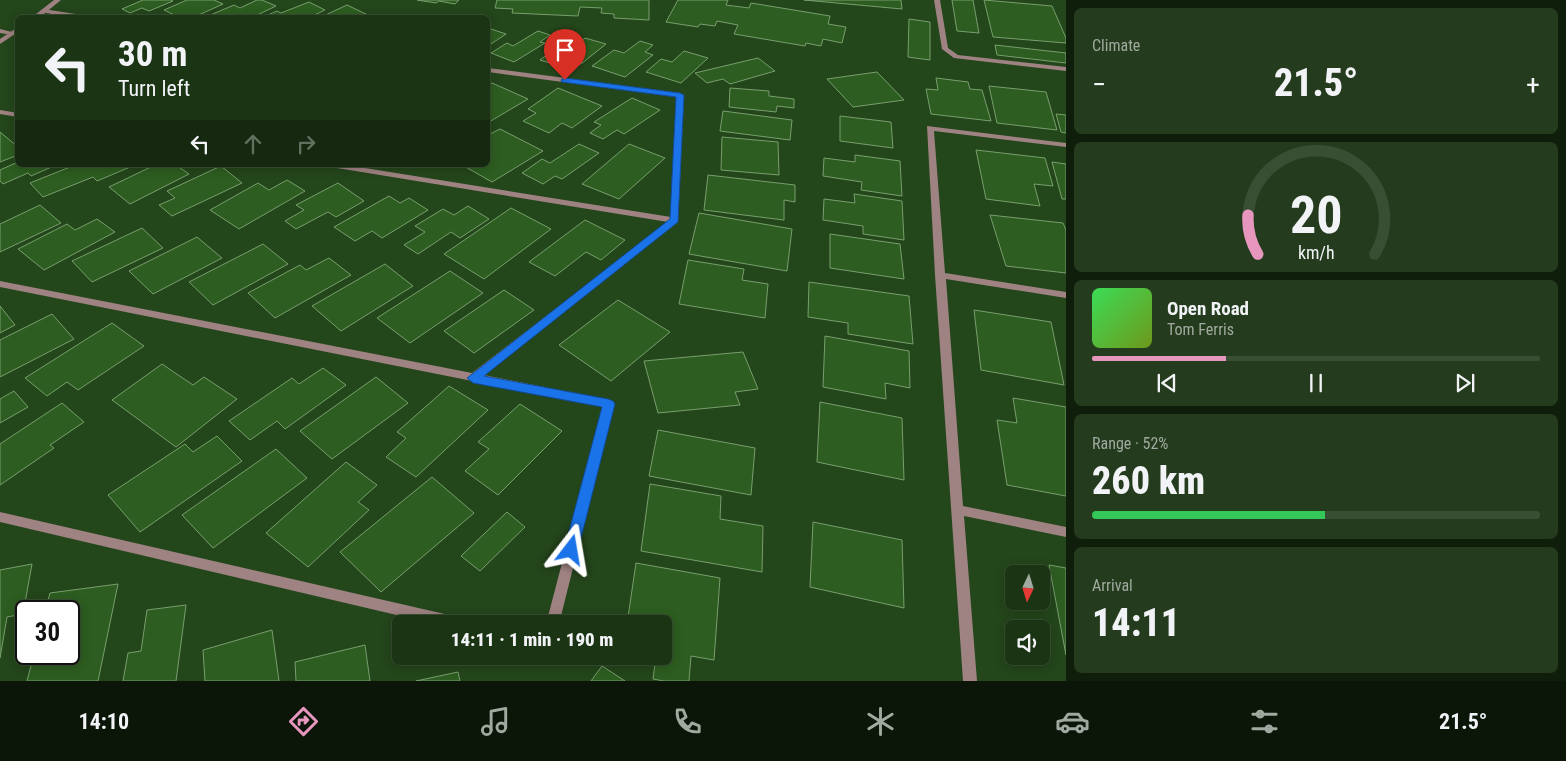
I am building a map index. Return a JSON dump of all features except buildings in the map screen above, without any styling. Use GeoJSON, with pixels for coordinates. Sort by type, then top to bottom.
{"type":"FeatureCollection","features":[{"type":"Feature","properties":{"kind":"street"},"geometry":{"type":"LineString","coordinates":[[38,15],[58,0]]}},
{"type":"Feature","properties":{"kind":"street"},"geometry":{"type":"LineString","coordinates":[[937,0],[945,49],[956,57],[1066,69]]}},
{"type":"Feature","properties":{"kind":"street"},"geometry":{"type":"LineString","coordinates":[[43,11],[69,15]]}},
{"type":"Feature","properties":{"kind":"street"},"geometry":{"type":"LineString","coordinates":[[0,31],[15,31]]}},
{"type":"Feature","properties":{"kind":"street"},"geometry":{"type":"LineString","coordinates":[[0,42],[15,31]]}},
{"type":"Feature","properties":{"kind":"street"},"geometry":{"type":"LineString","coordinates":[[473,378],[675,220],[680,95],[490,70]]}},
{"type":"Feature","properties":{"kind":"street"},"geometry":{"type":"LineString","coordinates":[[0,112],[15,114]]}},
{"type":"Feature","properties":{"kind":"street"},"geometry":{"type":"LineString","coordinates":[[970,681],[930,128],[1066,145]]}},
{"type":"Feature","properties":{"kind":"street"},"geometry":{"type":"LineString","coordinates":[[344,167],[675,220]]}},
{"type":"Feature","properties":{"kind":"street"},"geometry":{"type":"LineString","coordinates":[[940,275],[1066,295]]}},
{"type":"Feature","properties":{"kind":"street"},"geometry":{"type":"LineString","coordinates":[[0,284],[608,404],[554,615]]}},
{"type":"Feature","properties":{"kind":"street"},"geometry":{"type":"LineString","coordinates":[[958,510],[1066,532]]}},
{"type":"Feature","properties":{"kind":"street"},"geometry":{"type":"LineString","coordinates":[[0,517],[423,615]]}},
{"type":"Feature","properties":{"kind":"route"},"geometry":{"type":"LineString","coordinates":[[565,80],[680,95],[675,220],[473,378],[608,404],[571,550]]}}]}
